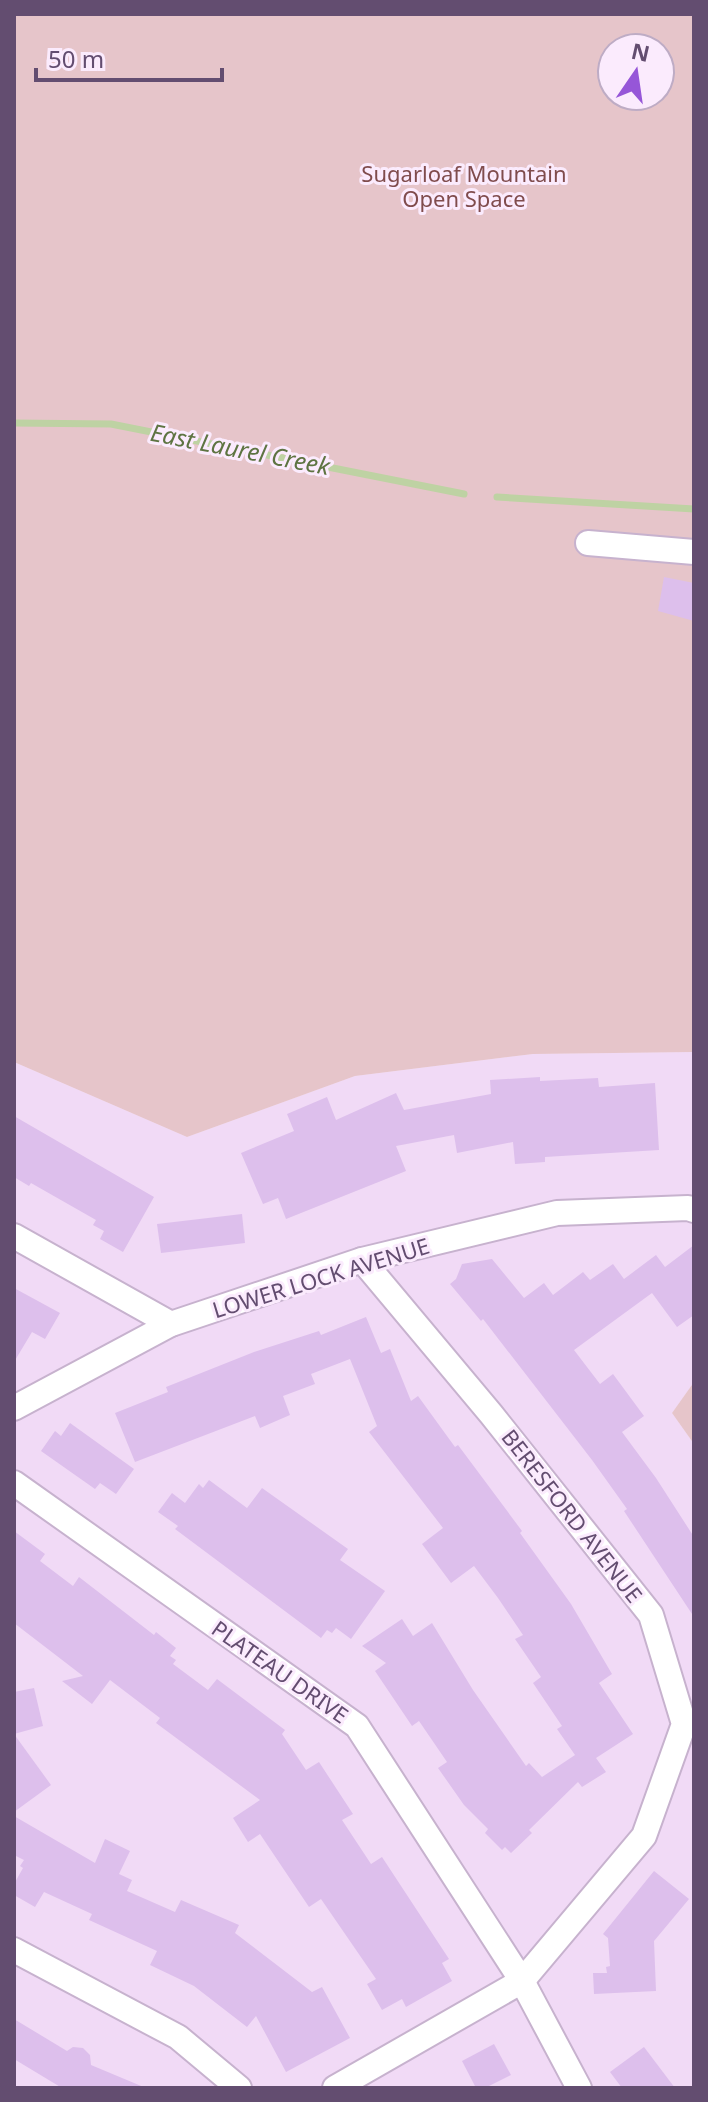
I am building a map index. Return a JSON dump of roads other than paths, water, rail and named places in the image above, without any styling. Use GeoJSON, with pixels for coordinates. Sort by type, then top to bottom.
{"type":"FeatureCollection","features":[{"type":"Feature","properties":{"kind":"street"},"geometry":{"type":"LineString","coordinates":[[588,543],[694,552]]}},
{"type":"Feature","properties":{"kind":"street","name":"LOWER LOCK AVENUE"},"geometry":{"type":"LineString","coordinates":[[14,1408],[171,1324],[362,1260],[557,1213],[694,1210]]}},
{"type":"Feature","properties":{"kind":"street"},"geometry":{"type":"LineString","coordinates":[[14,1236],[171,1324]]}},
{"type":"Feature","properties":{"kind":"street","name":"BERESFORD AVENUE"},"geometry":{"type":"LineString","coordinates":[[335,2088],[522,1981],[644,1836],[684,1724],[651,1615],[491,1414],[362,1260]]}},
{"type":"Feature","properties":{"kind":"street","name":"PLATEAU DRIVE"},"geometry":{"type":"LineString","coordinates":[[14,1483],[357,1726],[522,1981],[579,2088]]}},
{"type":"Feature","properties":{"kind":"street"},"geometry":{"type":"LineString","coordinates":[[14,1950],[178,2037],[239,2088]]}},
{"type":"Feature","properties":{"kind":"waterway","name":"East Laurel Creek"},"geometry":{"type":"LineString","coordinates":[[14,423],[111,424],[464,494]]}},
{"type":"Feature","properties":{"kind":"waterway","name":"East Laurel Creek"},"geometry":{"type":"LineString","coordinates":[[497,497],[694,509]]}},
{"type":"Feature","properties":{"kind":"park label","name":"Sugarloaf Mountain Open Space"},"geometry":{"type":"Point","coordinates":[464,186]}}]}
